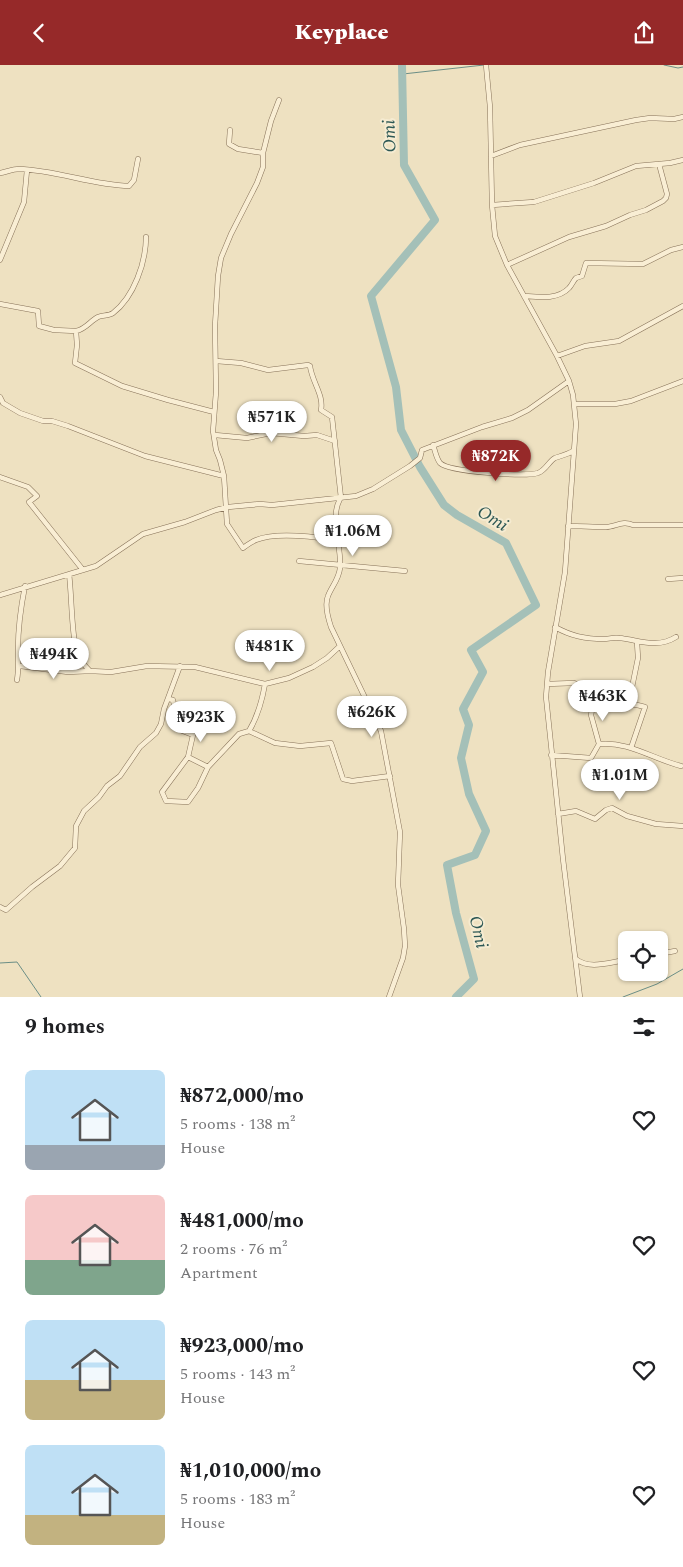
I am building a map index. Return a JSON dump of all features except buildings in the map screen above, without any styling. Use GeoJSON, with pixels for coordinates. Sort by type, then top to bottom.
{"type":"FeatureCollection","features":[{"type":"Feature","properties":{"kind":"street"},"geometry":{"type":"LineString","coordinates":[[486,65],[495,236],[507,265],[557,355],[569,381],[574,404],[576,424],[565,572],[547,684],[547,713],[580,997]]}},
{"type":"Feature","properties":{"kind":"street"},"geometry":{"type":"LineString","coordinates":[[279,100],[271,121],[257,183],[221,258],[215,326],[216,392],[213,431],[216,450],[224,476],[226,524],[243,548],[257,539],[288,536],[319,537],[337,542]]}},
{"type":"Feature","properties":{"kind":"street"},"geometry":{"type":"LineString","coordinates":[[491,156],[520,145],[636,120],[683,117]]}},
{"type":"Feature","properties":{"kind":"street"},"geometry":{"type":"LineString","coordinates":[[230,130],[229,144],[238,149],[263,153]]}},
{"type":"Feature","properties":{"kind":"street"},"geometry":{"type":"LineString","coordinates":[[0,173],[18,169],[129,186],[134,180],[138,159]]}},
{"type":"Feature","properties":{"kind":"street"},"geometry":{"type":"LineString","coordinates":[[492,205],[534,202],[594,183],[636,166],[683,160]]}},
{"type":"Feature","properties":{"kind":"street"},"geometry":{"type":"LineString","coordinates":[[507,265],[569,237],[606,227],[663,201],[667,194],[659,164]]}},
{"type":"Feature","properties":{"kind":"street"},"geometry":{"type":"LineString","coordinates":[[0,260],[24,202],[27,170]]}},
{"type":"Feature","properties":{"kind":"street"},"geometry":{"type":"LineString","coordinates":[[0,303],[38,311],[39,326],[54,330],[83,330],[98,317],[111,314],[123,303],[138,277],[146,246],[146,237]]}},
{"type":"Feature","properties":{"kind":"street"},"geometry":{"type":"LineString","coordinates":[[524,296],[547,297],[565,291],[576,278],[582,276],[586,263],[643,264],[671,250],[683,247]]}},
{"type":"Feature","properties":{"kind":"street"},"geometry":{"type":"LineString","coordinates":[[557,355],[585,346],[619,341],[683,306]]}},
{"type":"Feature","properties":{"kind":"street"},"geometry":{"type":"LineString","coordinates":[[76,331],[75,363],[122,386],[168,401],[214,412]]}},
{"type":"Feature","properties":{"kind":"street"},"geometry":{"type":"LineString","coordinates":[[216,361],[241,363],[268,370],[308,365],[323,403],[321,410],[332,417],[340,498],[336,515],[340,565],[335,583],[327,597],[330,627],[377,721],[383,741],[400,832],[398,885],[405,946],[403,958],[389,997]]}},
{"type":"Feature","properties":{"kind":"street"},"geometry":{"type":"LineString","coordinates":[[0,595],[96,566],[143,534],[225,508],[356,496],[366,492],[410,465],[420,458],[422,450],[512,418],[528,410],[569,381]]}},
{"type":"Feature","properties":{"kind":"street"},"geometry":{"type":"LineString","coordinates":[[574,404],[599,405],[623,403],[683,381]]}},
{"type":"Feature","properties":{"kind":"street"},"geometry":{"type":"LineString","coordinates":[[0,397],[3,403],[20,413],[43,421],[52,421],[68,426],[145,456],[224,476]]}},
{"type":"Feature","properties":{"kind":"street"},"geometry":{"type":"LineString","coordinates":[[215,435],[247,438],[271,433],[304,436],[317,435],[335,441]]}},
{"type":"Feature","properties":{"kind":"street"},"geometry":{"type":"LineString","coordinates":[[433,445],[440,462],[445,466],[468,471],[510,474],[536,473],[544,470],[554,458],[573,451]]}},
{"type":"Feature","properties":{"kind":"street"},"geometry":{"type":"LineString","coordinates":[[0,477],[28,487],[38,496],[29,502],[83,569]]}},
{"type":"Feature","properties":{"kind":"street"},"geometry":{"type":"LineString","coordinates":[[568,526],[606,527],[630,523],[633,525],[683,525]]}},
{"type":"Feature","properties":{"kind":"street"},"geometry":{"type":"LineString","coordinates":[[299,561],[404,571]]}},
{"type":"Feature","properties":{"kind":"street"},"geometry":{"type":"LineString","coordinates":[[68,574],[71,591],[73,631],[79,658],[90,671]]}},
{"type":"Feature","properties":{"kind":"street"},"geometry":{"type":"LineString","coordinates":[[668,579],[683,578]]}},
{"type":"Feature","properties":{"kind":"street"},"geometry":{"type":"LineString","coordinates":[[18,680],[20,666],[18,633],[26,586]]}},
{"type":"Feature","properties":{"kind":"street"},"geometry":{"type":"LineString","coordinates":[[555,627],[578,638],[617,637],[637,642],[666,643],[676,637]]}},
{"type":"Feature","properties":{"kind":"street"},"geometry":{"type":"LineString","coordinates":[[632,703],[630,697],[638,658],[637,642]]}},
{"type":"Feature","properties":{"kind":"street"},"geometry":{"type":"LineString","coordinates":[[20,666],[68,672],[111,672],[147,666],[195,667],[265,683],[289,677],[314,667],[327,658],[340,645]]}},
{"type":"Feature","properties":{"kind":"street"},"geometry":{"type":"LineString","coordinates":[[0,907],[6,910],[60,866],[75,848],[76,826],[84,811],[99,797],[107,786],[120,776],[140,747],[156,733],[161,724],[164,709],[170,699],[180,666]]}},
{"type":"Feature","properties":{"kind":"street"},"geometry":{"type":"LineString","coordinates":[[249,731],[255,721],[263,698],[265,683]]}},
{"type":"Feature","properties":{"kind":"street"},"geometry":{"type":"LineString","coordinates":[[547,684],[574,683],[594,693],[591,715],[599,744],[591,759],[551,755]]}},
{"type":"Feature","properties":{"kind":"street"},"geometry":{"type":"LineString","coordinates":[[170,699],[173,700],[179,717],[180,730],[193,735],[188,757],[162,792],[166,801],[188,802],[198,788],[208,767],[239,734],[249,731],[275,743],[300,746],[331,743],[343,779],[352,781],[390,775]]}},
{"type":"Feature","properties":{"kind":"street"},"geometry":{"type":"LineString","coordinates":[[594,700],[632,703],[645,707],[631,748]]}},
{"type":"Feature","properties":{"kind":"street"},"geometry":{"type":"LineString","coordinates":[[599,744],[611,743],[631,748],[681,766]]}},
{"type":"Feature","properties":{"kind":"street"},"geometry":{"type":"LineString","coordinates":[[188,757],[208,767]]}},
{"type":"Feature","properties":{"kind":"street"},"geometry":{"type":"LineString","coordinates":[[558,814],[576,811],[595,819],[606,810],[612,808],[627,816],[656,823],[683,825]]}},
{"type":"Feature","properties":{"kind":"street"},"geometry":{"type":"LineString","coordinates":[[668,952],[675,951]]}},
{"type":"Feature","properties":{"kind":"street"},"geometry":{"type":"LineString","coordinates":[[576,959],[582,964],[590,965],[618,961]]}},
{"type":"Feature","properties":{"kind":"waterway","name":"Omi"},"geometry":{"type":"LineString","coordinates":[[402,65],[404,165],[435,220],[371,296],[396,387],[401,430],[420,467],[444,505],[457,515],[506,543],[536,605],[471,650],[483,672],[463,709],[469,725],[461,758],[469,794],[486,831],[475,855],[447,865],[456,913],[474,979],[456,997]]}},
{"type":"Feature","properties":{"kind":"waterway"},"geometry":{"type":"LineString","coordinates":[[403,74],[484,65]]}},
{"type":"Feature","properties":{"kind":"waterway"},"geometry":{"type":"LineString","coordinates":[[664,65],[678,68],[683,67]]}},
{"type":"Feature","properties":{"kind":"waterway"},"geometry":{"type":"LineString","coordinates":[[0,963],[17,962],[41,997]]}},
{"type":"Feature","properties":{"kind":"waterway"},"geometry":{"type":"LineString","coordinates":[[623,997],[657,984],[683,969]]}}]}
